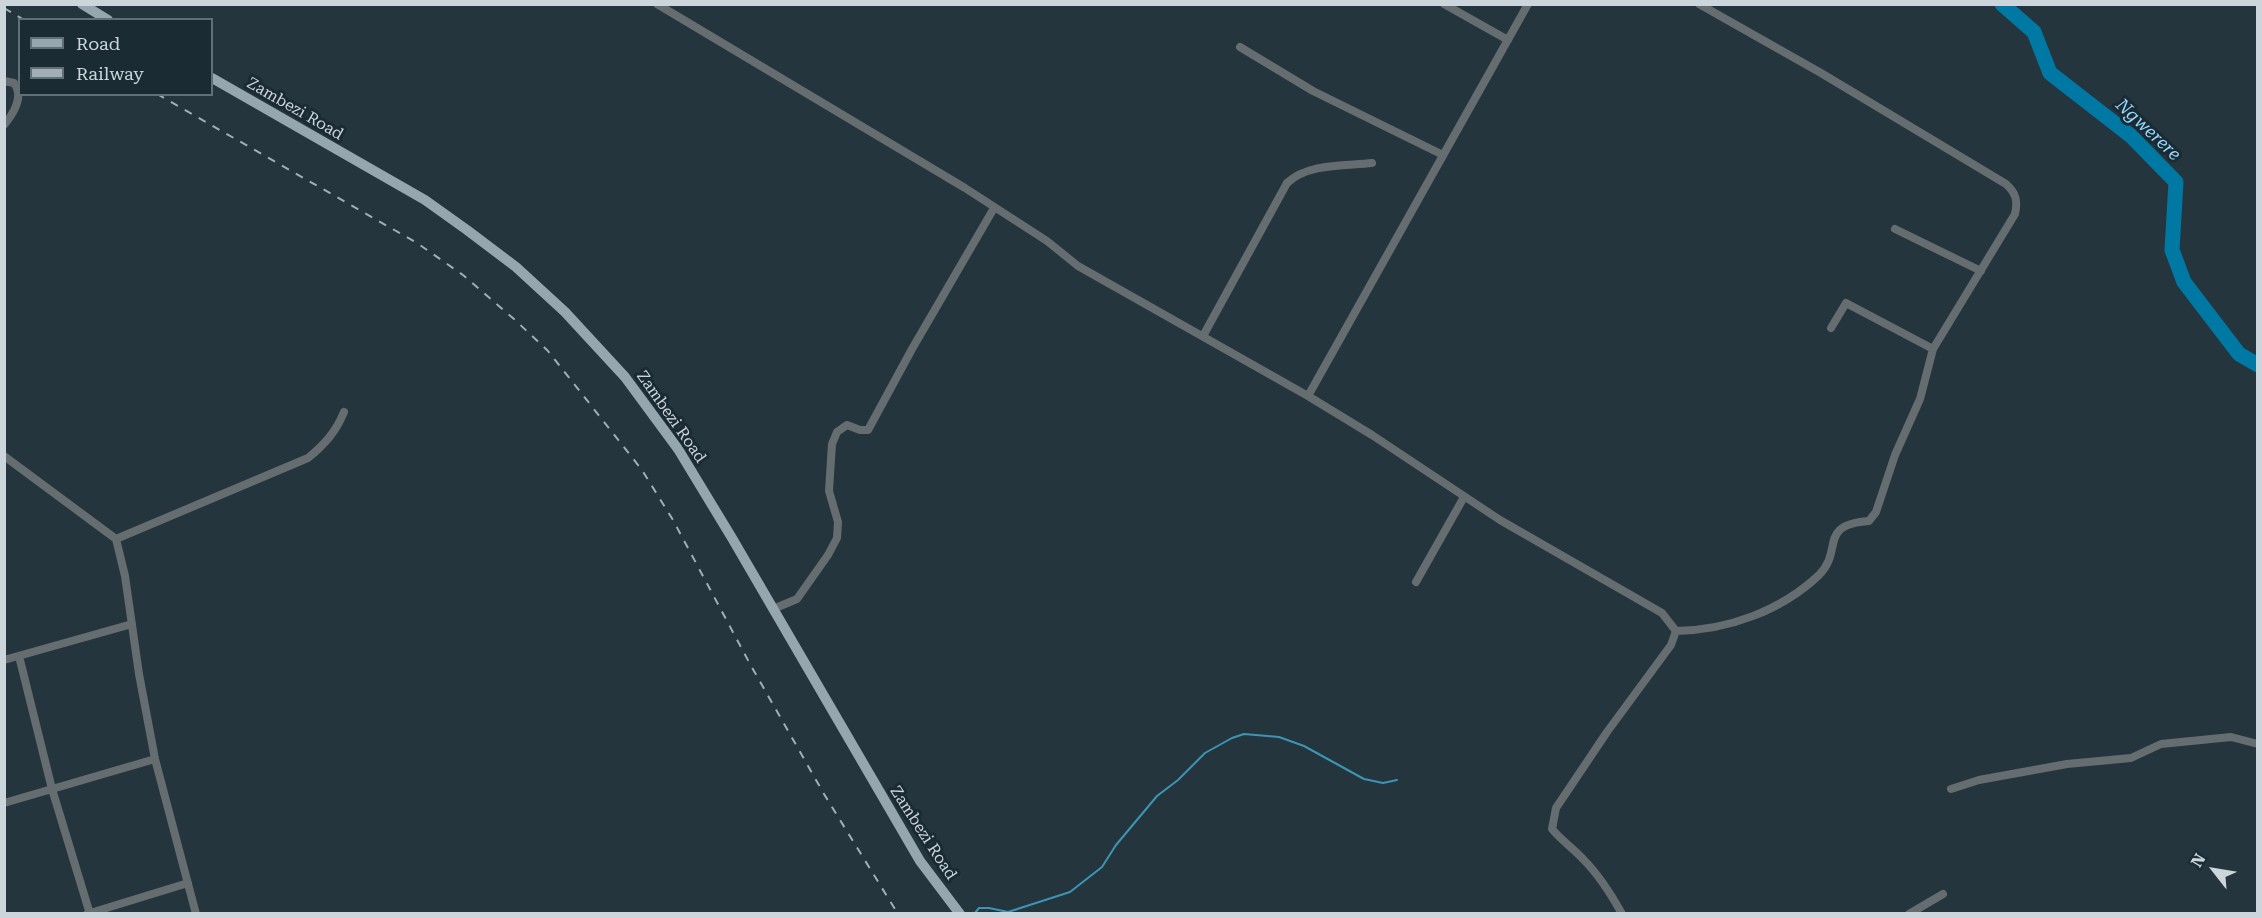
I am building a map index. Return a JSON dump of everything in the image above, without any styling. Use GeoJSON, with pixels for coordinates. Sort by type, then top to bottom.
{"type":"FeatureCollection","features":[{"type":"Feature","properties":{"kind":"main road"},"geometry":{"type":"LineString","coordinates":[[82,4],[105,18]]}},
{"type":"Feature","properties":{"kind":"main road","name":"Zambezi Road"},"geometry":{"type":"LineString","coordinates":[[213,79],[425,200],[516,267],[565,312],[626,377],[678,449],[920,861],[960,914]]}},
{"type":"Feature","properties":{"kind":"street"},"geometry":{"type":"LineString","coordinates":[[657,4],[965,188],[1047,241],[1078,266],[1308,396],[1372,435],[1500,520],[1643,600],[1662,613],[1676,631]]}},
{"type":"Feature","properties":{"kind":"street"},"geometry":{"type":"LineString","coordinates":[[1444,4],[1508,40]]}},
{"type":"Feature","properties":{"kind":"street"},"geometry":{"type":"LineString","coordinates":[[1308,396],[1528,4]]}},
{"type":"Feature","properties":{"kind":"street"},"geometry":{"type":"LineString","coordinates":[[1676,631],[1700,630],[1736,622],[1769,610],[1820,573],[1830,559],[1830,550],[1837,530],[1852,522],[1869,520],[1876,512],[1895,454],[1920,399],[1933,349],[2015,214],[2016,196],[2012,189],[1821,73],[1699,4]]}},
{"type":"Feature","properties":{"kind":"street"},"geometry":{"type":"LineString","coordinates":[[1240,47],[1313,91],[1443,155]]}},
{"type":"Feature","properties":{"kind":"street"},"geometry":{"type":"LineString","coordinates":[[4,81],[14,83],[18,92],[16,105],[4,125]]}},
{"type":"Feature","properties":{"kind":"street"},"geometry":{"type":"LineString","coordinates":[[1203,336],[1287,183],[1295,175],[1305,171],[1372,163]]}},
{"type":"Feature","properties":{"kind":"street"},"geometry":{"type":"LineString","coordinates":[[773,609],[797,599],[837,538],[838,522],[829,491],[832,444],[837,432],[847,425],[860,430],[868,430],[994,208]]}},
{"type":"Feature","properties":{"kind":"street"},"geometry":{"type":"LineString","coordinates":[[1895,229],[1981,271]]}},
{"type":"Feature","properties":{"kind":"street"},"geometry":{"type":"LineString","coordinates":[[1831,328],[1846,303],[1933,349]]}},
{"type":"Feature","properties":{"kind":"street"},"geometry":{"type":"LineString","coordinates":[[116,539],[308,458],[326,443],[340,424],[344,412]]}},
{"type":"Feature","properties":{"kind":"street"},"geometry":{"type":"LineString","coordinates":[[4,456],[116,539],[125,576],[155,759],[196,914]]}},
{"type":"Feature","properties":{"kind":"street"},"geometry":{"type":"LineString","coordinates":[[1416,582],[1464,497]]}},
{"type":"Feature","properties":{"kind":"street"},"geometry":{"type":"LineString","coordinates":[[4,660],[132,624]]}},
{"type":"Feature","properties":{"kind":"street"},"geometry":{"type":"LineString","coordinates":[[1622,914],[1603,882],[1582,858],[1562,842],[1552,829],[1556,808],[1607,732],[1671,645],[1676,631]]}},
{"type":"Feature","properties":{"kind":"street"},"geometry":{"type":"LineString","coordinates":[[20,656],[52,789],[89,913],[188,883]]}},
{"type":"Feature","properties":{"kind":"street"},"geometry":{"type":"LineString","coordinates":[[1951,789],[1979,780],[2056,766],[2131,758],[2161,744],[2231,737],[2258,744]]}},
{"type":"Feature","properties":{"kind":"street"},"geometry":{"type":"LineString","coordinates":[[4,803],[155,759]]}},
{"type":"Feature","properties":{"kind":"street"},"geometry":{"type":"LineString","coordinates":[[1910,914],[1943,894]]}},
{"type":"Feature","properties":{"kind":"waterway","name":"Ngwerere"},"geometry":{"type":"LineString","coordinates":[[2002,4],[2034,32],[2050,73],[2131,136],[2176,182],[2172,250],[2184,282],[2239,354],[2258,365]]}},
{"type":"Feature","properties":{"kind":"waterway"},"geometry":{"type":"LineString","coordinates":[[974,914],[979,908],[1008,912],[1070,892],[1102,867],[1116,845],[1157,796],[1178,780],[1205,753],[1244,734],[1279,737],[1304,746],[1364,779],[1383,783],[1397,780]]}},
{"type":"Feature","properties":{"kind":"railway"},"geometry":{"type":"LineString","coordinates":[[4,8],[21,18]]}},
{"type":"Feature","properties":{"kind":"railway"},"geometry":{"type":"LineString","coordinates":[[160,96],[417,243],[463,275],[548,351],[642,470],[673,520],[750,664],[824,794],[898,914]]}}]}
